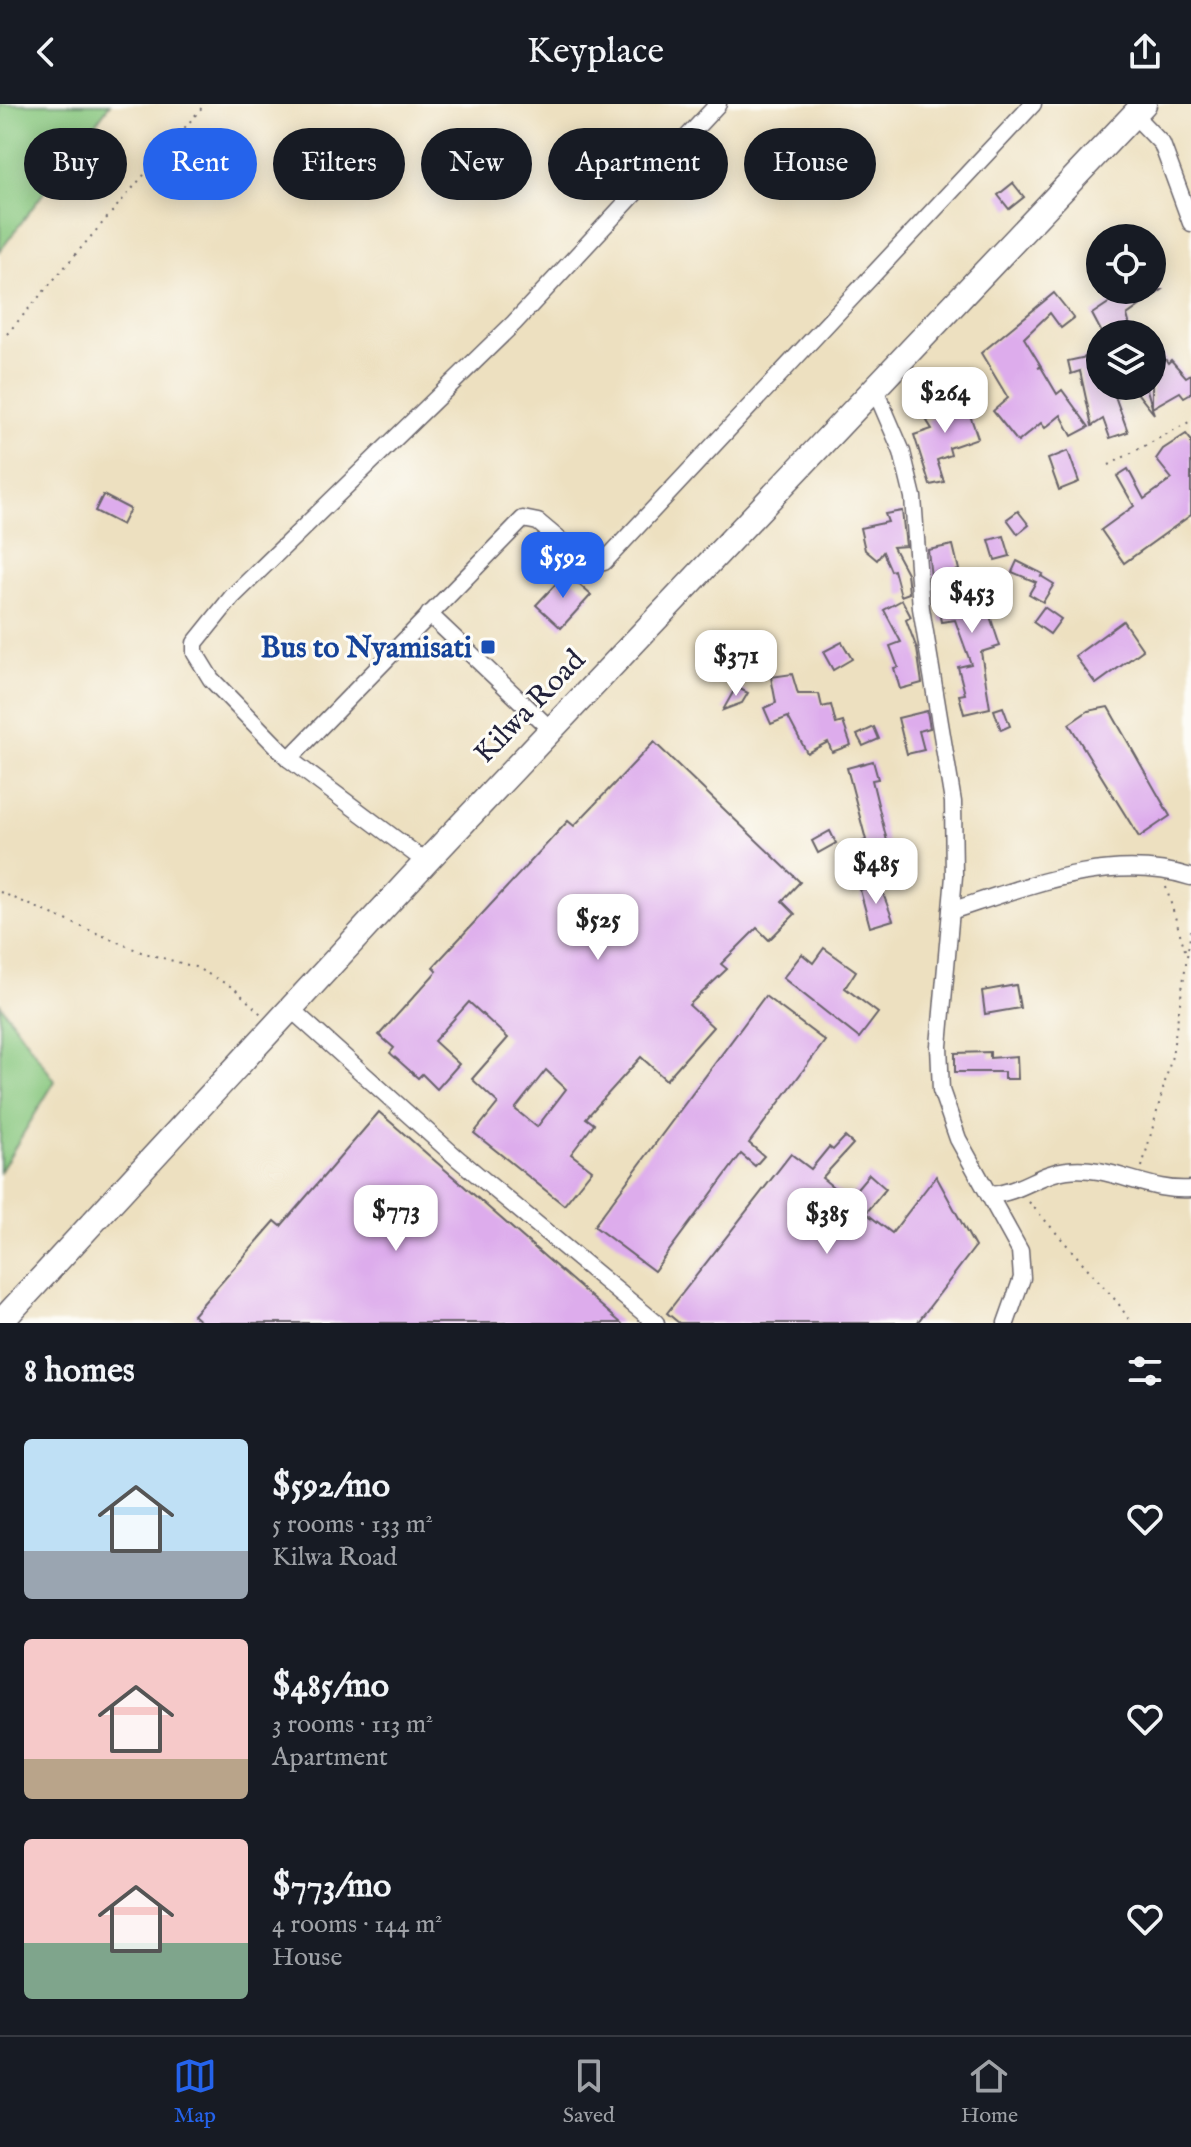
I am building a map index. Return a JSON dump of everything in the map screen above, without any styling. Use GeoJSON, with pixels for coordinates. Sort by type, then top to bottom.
{"type":"FeatureCollection","features":[{"type":"Feature","properties":{"kind":"highway","name":"Kilwa Road"},"geometry":{"type":"LineString","coordinates":[[0,1323],[426,862],[1139,110]]}},
{"type":"Feature","properties":{"kind":"street"},"geometry":{"type":"LineString","coordinates":[[426,862],[289,759],[201,665],[195,643],[275,555],[514,323],[718,104]]}},
{"type":"Feature","properties":{"kind":"street"},"geometry":{"type":"LineString","coordinates":[[289,759],[523,519],[538,522],[588,564],[604,562],[1033,104]]}},
{"type":"Feature","properties":{"kind":"street"},"geometry":{"type":"LineString","coordinates":[[1139,110],[1162,144],[1191,223]]}},
{"type":"Feature","properties":{"kind":"street"},"geometry":{"type":"LineString","coordinates":[[874,387],[902,452],[913,497],[921,608],[953,802],[951,911],[938,1057],[941,1090],[958,1139],[1020,1251],[1023,1264],[1019,1293],[1006,1323]]}},
{"type":"Feature","properties":{"kind":"street"},"geometry":{"type":"LineString","coordinates":[[429,614],[551,730]]}},
{"type":"Feature","properties":{"kind":"street"},"geometry":{"type":"LineString","coordinates":[[951,911],[1088,872],[1159,867],[1191,877]]}},
{"type":"Feature","properties":{"kind":"street"},"geometry":{"type":"LineString","coordinates":[[283,1018],[656,1323]]}},
{"type":"Feature","properties":{"kind":"street"},"geometry":{"type":"LineString","coordinates":[[989,1195],[1019,1190],[1067,1170],[1090,1170],[1161,1187],[1191,1189]]}},
{"type":"Feature","properties":{"kind":"path"},"geometry":{"type":"LineString","coordinates":[[7,334],[205,104]]}},
{"type":"Feature","properties":{"kind":"path"},"geometry":{"type":"LineString","coordinates":[[1109,465],[1191,421]]}},
{"type":"Feature","properties":{"kind":"path"},"geometry":{"type":"LineString","coordinates":[[1159,867],[1186,953]]}},
{"type":"Feature","properties":{"kind":"path"},"geometry":{"type":"LineString","coordinates":[[0,892],[141,952],[195,967],[283,1018]]}},
{"type":"Feature","properties":{"kind":"path"},"geometry":{"type":"LineString","coordinates":[[1137,1181],[1152,1138],[1172,1056],[1191,930]]}},
{"type":"Feature","properties":{"kind":"path"},"geometry":{"type":"LineString","coordinates":[[1019,1190],[1118,1303],[1131,1323]]}},
{"type":"Feature","properties":{"kind":"green space"},"geometry":{"type":"Polygon","coordinates":[[[0,104],[110,104],[92,128],[24,128],[24,200],[38,200],[0,251],[0,104]]]}},
{"type":"Feature","properties":{"kind":"green space"},"geometry":{"type":"Polygon","coordinates":[[[0,1004],[55,1081],[0,1172],[0,1004]]]}},
{"type":"Feature","properties":{"kind":"building"},"geometry":{"type":"Polygon","coordinates":[[[1013,183],[1024,197],[1009,209],[998,195],[1013,183]]]}},
{"type":"Feature","properties":{"kind":"building"},"geometry":{"type":"Polygon","coordinates":[[[1054,293],[1074,318],[1061,328],[1050,313],[1024,338],[1041,366],[1038,368],[1041,367],[1057,394],[1062,390],[1089,427],[1072,436],[1061,415],[1045,428],[1041,423],[1018,442],[993,411],[1008,398],[981,353],[1054,293]]]}},
{"type":"Feature","properties":{"kind":"building"},"geometry":{"type":"Polygon","coordinates":[[[1107,304],[1142,304],[1127,315],[1128,320],[1095,320],[1092,314],[1107,304]]]}},
{"type":"Feature","properties":{"kind":"building"},"geometry":{"type":"Polygon","coordinates":[[[1086,357],[1086,398],[1080,371],[1071,374],[1068,361],[1086,357]]]}},
{"type":"Feature","properties":{"kind":"building"},"geometry":{"type":"Polygon","coordinates":[[[1166,360],[1168,363],[1171,360],[1186,377],[1191,374],[1191,393],[1184,397],[1180,392],[1166,400],[1166,360]]]}},
{"type":"Feature","properties":{"kind":"building"},"geometry":{"type":"Polygon","coordinates":[[[946,391],[959,403],[965,401],[978,438],[949,448],[951,455],[937,460],[944,482],[930,485],[914,435],[932,429],[927,421],[945,410],[936,401],[946,391]]]}},
{"type":"Feature","properties":{"kind":"building"},"geometry":{"type":"Polygon","coordinates":[[[1086,400],[1116,400],[1128,432],[1110,438],[1103,419],[1092,426],[1086,400]]]}},
{"type":"Feature","properties":{"kind":"building"},"geometry":{"type":"Polygon","coordinates":[[[1143,400],[1150,400],[1152,407],[1152,400],[1166,400],[1152,408],[1154,414],[1143,400]]]}},
{"type":"Feature","properties":{"kind":"building"},"geometry":{"type":"Polygon","coordinates":[[[1186,434],[1191,440],[1191,515],[1124,563],[1101,530],[1134,506],[1117,476],[1128,469],[1144,499],[1172,479],[1156,459],[1163,449],[1186,434]]]}},
{"type":"Feature","properties":{"kind":"building"},"geometry":{"type":"Polygon","coordinates":[[[1068,451],[1079,482],[1059,490],[1048,459],[1068,451]]]}},
{"type":"Feature","properties":{"kind":"building"},"geometry":{"type":"Polygon","coordinates":[[[103,495],[130,509],[122,525],[95,511],[103,495]]]}},
{"type":"Feature","properties":{"kind":"building"},"geometry":{"type":"Polygon","coordinates":[[[902,511],[906,546],[893,547],[907,573],[909,593],[901,596],[894,570],[891,571],[883,552],[877,560],[865,550],[860,528],[888,522],[885,514],[902,511]]]}},
{"type":"Feature","properties":{"kind":"building"},"geometry":{"type":"Polygon","coordinates":[[[1018,511],[1029,525],[1018,534],[1007,519],[1018,511]]]}},
{"type":"Feature","properties":{"kind":"building"},"geometry":{"type":"Polygon","coordinates":[[[1004,536],[1010,556],[995,560],[989,540],[1004,536]]]}},
{"type":"Feature","properties":{"kind":"building"},"geometry":{"type":"Polygon","coordinates":[[[953,545],[959,570],[931,578],[928,550],[953,545]]]}},
{"type":"Feature","properties":{"kind":"building"},"geometry":{"type":"Polygon","coordinates":[[[1017,561],[1043,574],[1041,576],[1054,584],[1043,602],[1029,594],[1036,582],[1012,572],[1017,561]]]}},
{"type":"Feature","properties":{"kind":"building"},"geometry":{"type":"Polygon","coordinates":[[[566,573],[591,595],[561,628],[536,605],[566,573]]]}},
{"type":"Feature","properties":{"kind":"building"},"geometry":{"type":"Polygon","coordinates":[[[998,579],[1001,598],[985,601],[1000,646],[981,652],[990,708],[964,714],[959,695],[965,694],[958,667],[971,664],[955,620],[941,622],[935,590],[998,579]]]}},
{"type":"Feature","properties":{"kind":"building"},"geometry":{"type":"Polygon","coordinates":[[[902,600],[911,617],[906,620],[917,649],[922,683],[900,689],[894,668],[898,667],[890,646],[901,642],[884,610],[902,600]]]}},
{"type":"Feature","properties":{"kind":"building"},"geometry":{"type":"Polygon","coordinates":[[[1044,607],[1061,619],[1050,634],[1033,622],[1044,607]]]}},
{"type":"Feature","properties":{"kind":"building"},"geometry":{"type":"Polygon","coordinates":[[[1123,621],[1143,650],[1096,684],[1075,656],[1123,621]]]}},
{"type":"Feature","properties":{"kind":"building"},"geometry":{"type":"Polygon","coordinates":[[[842,642],[852,659],[833,670],[823,652],[842,642]]]}},
{"type":"Feature","properties":{"kind":"building"},"geometry":{"type":"Polygon","coordinates":[[[792,674],[798,694],[819,694],[822,707],[831,705],[836,724],[843,722],[851,745],[832,752],[828,742],[807,753],[788,717],[771,724],[764,708],[776,703],[771,677],[792,674]]]}},
{"type":"Feature","properties":{"kind":"building"},"geometry":{"type":"Polygon","coordinates":[[[736,687],[748,693],[742,703],[723,710],[736,687]]]}},
{"type":"Feature","properties":{"kind":"building"},"geometry":{"type":"Polygon","coordinates":[[[1003,707],[1010,726],[1001,730],[994,710],[1003,707]]]}},
{"type":"Feature","properties":{"kind":"building"},"geometry":{"type":"Polygon","coordinates":[[[1108,707],[1170,816],[1139,837],[1069,724],[1088,711],[1108,707]]]}},
{"type":"Feature","properties":{"kind":"building"},"geometry":{"type":"Polygon","coordinates":[[[927,711],[930,728],[919,731],[924,750],[907,754],[898,718],[927,711]]]}},
{"type":"Feature","properties":{"kind":"building"},"geometry":{"type":"Polygon","coordinates":[[[874,727],[879,739],[863,746],[857,735],[874,727]]]}},
{"type":"Feature","properties":{"kind":"building"},"geometry":{"type":"Polygon","coordinates":[[[654,742],[800,882],[782,901],[795,914],[769,940],[757,928],[721,964],[727,969],[689,1005],[713,1027],[666,1080],[641,1057],[586,1118],[594,1124],[571,1154],[592,1170],[564,1205],[474,1133],[498,1103],[472,1079],[508,1038],[469,1002],[434,1041],[459,1064],[437,1089],[422,1074],[418,1078],[390,1053],[394,1048],[379,1035],[437,971],[433,967],[568,821],[574,826],[654,742]],[[546,1070],[515,1109],[537,1127],[566,1089],[546,1070]]]}},
{"type":"Feature","properties":{"kind":"building"},"geometry":{"type":"Polygon","coordinates":[[[873,761],[878,779],[872,780],[888,845],[863,852],[861,842],[866,840],[847,768],[873,761]]]}},
{"type":"Feature","properties":{"kind":"building"},"geometry":{"type":"Polygon","coordinates":[[[830,831],[836,843],[818,853],[812,841],[830,831]]]}},
{"type":"Feature","properties":{"kind":"building"},"geometry":{"type":"Polygon","coordinates":[[[879,883],[893,920],[870,927],[860,890],[879,883]]]}},
{"type":"Feature","properties":{"kind":"building"},"geometry":{"type":"Polygon","coordinates":[[[824,948],[856,971],[845,988],[878,1013],[859,1038],[783,978],[802,954],[813,963],[824,948]]]}},
{"type":"Feature","properties":{"kind":"building"},"geometry":{"type":"Polygon","coordinates":[[[1016,985],[1020,1008],[985,1014],[982,991],[1016,985]]]}},
{"type":"Feature","properties":{"kind":"building"},"geometry":{"type":"Polygon","coordinates":[[[765,996],[825,1041],[749,1143],[764,1156],[755,1166],[741,1154],[654,1271],[594,1226],[765,996]]]}},
{"type":"Feature","properties":{"kind":"building"},"geometry":{"type":"Polygon","coordinates":[[[990,1052],[990,1058],[1017,1056],[1018,1079],[1004,1079],[1004,1072],[955,1072],[955,1053],[990,1052]]]}},
{"type":"Feature","properties":{"kind":"building"},"geometry":{"type":"Polygon","coordinates":[[[379,1112],[621,1323],[202,1323],[193,1315],[275,1221],[281,1226],[379,1112]]]}},
{"type":"Feature","properties":{"kind":"building"},"geometry":{"type":"Polygon","coordinates":[[[845,1137],[853,1144],[822,1178],[848,1199],[869,1174],[886,1189],[866,1213],[892,1233],[936,1176],[975,1247],[917,1323],[679,1323],[667,1313],[791,1154],[811,1169],[829,1147],[833,1150],[845,1137]]]}},
{"type":"Feature","properties":{"kind":"place","name":"Bus to Nyamisati"},"geometry":{"type":"Point","coordinates":[488,647]}}]}
